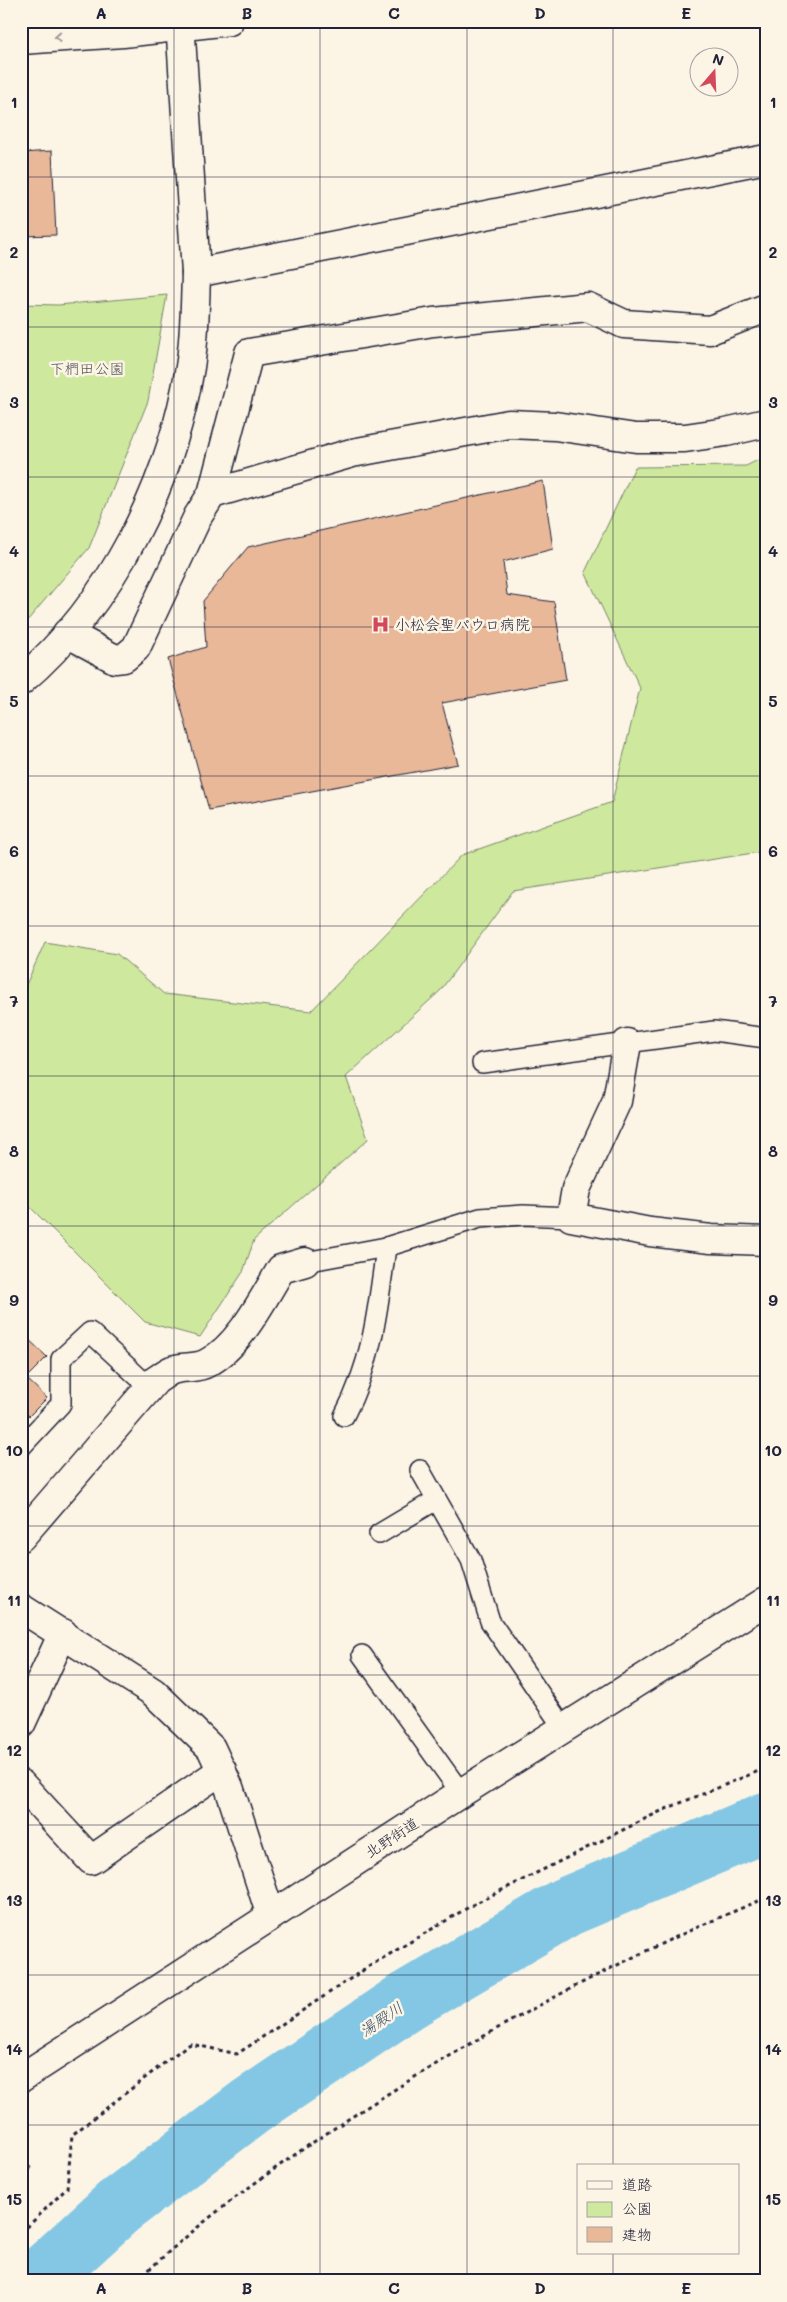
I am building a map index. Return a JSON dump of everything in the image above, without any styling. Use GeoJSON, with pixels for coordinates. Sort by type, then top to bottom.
{"type":"FeatureCollection","features":[{"type":"Feature","properties":{"kind":"street"},"geometry":{"type":"LineString","coordinates":[[21,40],[123,33],[180,24],[229,21]]}},
{"type":"Feature","properties":{"kind":"street"},"geometry":{"type":"LineString","coordinates":[[21,681],[67,633],[118,563],[146,512],[166,462],[178,423],[190,366],[195,313],[196,272],[180,24]]}},
{"type":"Feature","properties":{"kind":"street"},"geometry":{"type":"LineString","coordinates":[[196,272],[766,158]]}},
{"type":"Feature","properties":{"kind":"street"},"geometry":{"type":"LineString","coordinates":[[67,633],[115,659],[124,658],[136,648],[198,516],[212,494],[249,353],[434,322],[588,307],[624,324],[710,330],[766,308]]}},
{"type":"Feature","properties":{"kind":"street"},"geometry":{"type":"LineString","coordinates":[[212,494],[352,453],[509,424],[555,426],[636,438],[685,438],[726,432],[766,423]]}},
{"type":"Feature","properties":{"kind":"street"},"geometry":{"type":"LineString","coordinates":[[627,1043],[616,1101],[576,1189],[571,1217],[650,1232],[710,1239],[766,1241]]}},
{"type":"Feature","properties":{"kind":"street"},"geometry":{"type":"LineString","coordinates":[[21,1537],[156,1380],[172,1370],[206,1364],[220,1354],[231,1343],[259,1306],[282,1269],[305,1262]]}},
{"type":"Feature","properties":{"kind":"street","name":"北野街道"},"geometry":{"type":"LineString","coordinates":[[21,2078],[460,1794],[766,1601]]}},
{"type":"Feature","properties":{"kind":"street"},"geometry":{"type":"LineString","coordinates":[[21,1608],[153,1692],[211,1748],[222,1770],[271,1916]]}},
{"type":"Feature","properties":{"kind":"street"},"geometry":{"type":"LineString","coordinates":[[21,1724],[63,1633]]}},
{"type":"Feature","properties":{"kind":"street"},"geometry":{"type":"LineString","coordinates":[[21,1784],[91,1860],[222,1770]]}},
{"type":"Feature","properties":{"kind":"lane"},"geometry":{"type":"LineString","coordinates":[[482,1063],[714,1031],[766,1038]]}},
{"type":"Feature","properties":{"kind":"lane"},"geometry":{"type":"LineString","coordinates":[[305,1262],[386,1247],[480,1218],[523,1215],[571,1217]]}},
{"type":"Feature","properties":{"kind":"lane"},"geometry":{"type":"LineString","coordinates":[[344,1416],[358,1388],[376,1328],[386,1247]]}},
{"type":"Feature","properties":{"kind":"lane"},"geometry":{"type":"LineString","coordinates":[[21,1447],[61,1404],[61,1359],[90,1332],[150,1388]]}},
{"type":"Feature","properties":{"kind":"lane"},"geometry":{"type":"LineString","coordinates":[[420,1470],[471,1560],[490,1621],[564,1729]]}},
{"type":"Feature","properties":{"kind":"lane"},"geometry":{"type":"LineString","coordinates":[[379,1534],[436,1500]]}},
{"type":"Feature","properties":{"kind":"lane"},"geometry":{"type":"LineString","coordinates":[[362,1655],[460,1794]]}},
{"type":"Feature","properties":{"kind":"path"},"geometry":{"type":"LineString","coordinates":[[21,2233],[67,2188],[72,2135],[186,2046],[191,2044],[237,2054],[330,1990],[467,1908],[661,1811],[766,1768]]}},
{"type":"Feature","properties":{"kind":"path"},"geometry":{"type":"LineString","coordinates":[[137,2281],[178,2242],[297,2151],[431,2066],[563,1992],[700,1924],[766,1898]]}},
{"type":"Feature","properties":{"kind":"green space","name":"下椚田公園"},"geometry":{"type":"Polygon","coordinates":[[[167,295],[148,401],[89,548],[21,628],[21,304],[58,305],[167,295]]]}},
{"type":"Feature","properties":{"kind":"green space"},"geometry":{"type":"Polygon","coordinates":[[[766,456],[766,851],[513,891],[440,991],[346,1077],[368,1139],[254,1240],[243,1272],[200,1337],[145,1322],[21,1198],[21,996],[45,942],[117,954],[164,994],[311,1011],[462,855],[612,802],[640,688],[585,572],[635,467],[746,466],[766,456]]]}},
{"type":"Feature","properties":{"kind":"building"},"geometry":{"type":"Polygon","coordinates":[[[52,151],[56,235],[21,236],[21,153],[52,151]]]}},
{"type":"Feature","properties":{"kind":"building","name":"小松会聖パウロ病院"},"geometry":{"type":"Polygon","coordinates":[[[543,481],[553,549],[503,562],[507,595],[554,602],[566,680],[442,703],[458,764],[209,810],[168,659],[206,647],[203,601],[248,547],[543,481]]]}},
{"type":"Feature","properties":{"kind":"building"},"geometry":{"type":"Polygon","coordinates":[[[21,1332],[47,1357],[26,1378],[47,1398],[29,1416],[21,1408],[21,1332]]]}},
{"type":"Feature","properties":{"kind":"building"},"geometry":{"type":"Polygon","coordinates":[[[21,2161],[31,2167],[21,2185],[21,2161]]]}},
{"type":"Feature","properties":{"kind":"waterway","name":"湯殿川"},"geometry":{"type":"LineString","coordinates":[[37,2281],[118,2207],[251,2106],[410,1999],[566,1907],[766,1822]]}},
{"type":"Feature","properties":{"kind":"place","name":"小松会聖パウロ病院"},"geometry":{"type":"Point","coordinates":[381,625]}}]}
